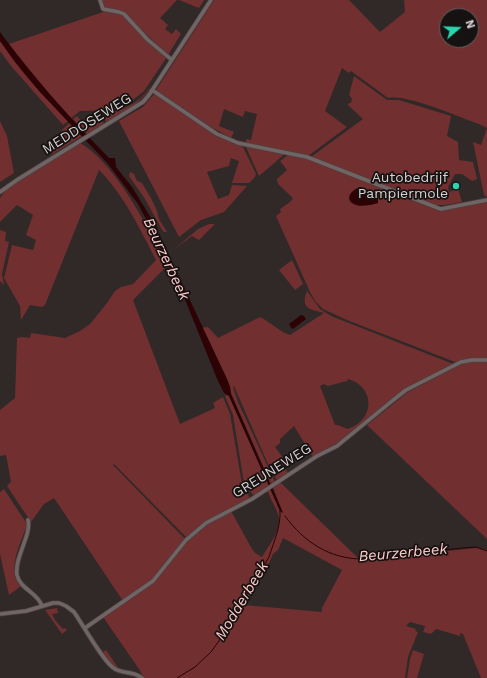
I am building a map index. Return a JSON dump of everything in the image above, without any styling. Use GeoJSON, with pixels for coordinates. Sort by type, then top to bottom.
{"type":"FeatureCollection","features":[{"type":"Feature","properties":{"kind":"street"},"geometry":{"type":"LineString","coordinates":[[100,0],[103,9],[124,14],[148,40],[172,60]]}},
{"type":"Feature","properties":{"kind":"street","name":"MEDDOSEWEG"},"geometry":{"type":"LineString","coordinates":[[0,192],[81,140],[136,108],[146,99],[211,0]]}},
{"type":"Feature","properties":{"kind":"street"},"geometry":{"type":"LineString","coordinates":[[152,90],[217,134],[238,143],[307,157],[441,209],[487,200]]}},
{"type":"Feature","properties":{"kind":"street","name":"GREUNEWEG"},"geometry":{"type":"LineString","coordinates":[[85,628],[154,581],[182,545],[206,523],[252,499],[317,456],[343,442],[406,390],[456,364],[472,360],[487,360]]}},
{"type":"Feature","properties":{"kind":"street"},"geometry":{"type":"LineString","coordinates":[[28,520],[29,529],[19,556],[17,575],[23,587],[41,602],[42,606]]}},
{"type":"Feature","properties":{"kind":"street"},"geometry":{"type":"LineString","coordinates":[[0,614],[26,611],[59,603],[66,606],[74,612],[108,663],[116,670],[136,674],[142,678]]}},
{"type":"Feature","properties":{"kind":"shaded area"},"geometry":{"type":"Polygon","coordinates":[[[102,0],[177,0],[160,18],[168,25],[165,29],[172,34],[176,29],[181,34],[168,55],[126,15],[104,7],[102,0]]]}},
{"type":"Feature","properties":{"kind":"shaded area"},"geometry":{"type":"Polygon","coordinates":[[[179,0],[204,0],[199,8],[179,0]]]}},
{"type":"Feature","properties":{"kind":"shaded area"},"geometry":{"type":"Polygon","coordinates":[[[214,0],[349,0],[380,32],[405,12],[404,0],[487,0],[487,128],[408,99],[388,98],[351,71],[349,73],[342,68],[325,111],[347,127],[308,156],[246,143],[246,139],[251,140],[257,114],[245,111],[243,117],[224,109],[219,126],[234,132],[231,138],[211,127],[156,90],[214,0]]]}},
{"type":"Feature","properties":{"kind":"shaded area"},"geometry":{"type":"Polygon","coordinates":[[[106,11],[121,14],[167,57],[144,91],[134,99],[113,110],[80,111],[71,118],[38,81],[9,44],[106,11]]]}},
{"type":"Feature","properties":{"kind":"shaded area"},"geometry":{"type":"Polygon","coordinates":[[[0,41],[26,76],[68,121],[63,125],[11,66],[0,51],[0,41]]]}},
{"type":"Feature","properties":{"kind":"shaded area"},"geometry":{"type":"Polygon","coordinates":[[[354,76],[387,100],[399,100],[451,116],[447,136],[458,142],[459,160],[473,162],[477,179],[472,181],[462,174],[455,174],[448,187],[449,192],[458,189],[462,202],[435,205],[311,157],[363,119],[348,105],[351,103],[352,99],[349,95],[354,76]]]}},
{"type":"Feature","properties":{"kind":"shaded area"},"geometry":{"type":"Polygon","coordinates":[[[149,89],[141,99],[130,108],[118,117],[106,122],[103,114],[129,106],[140,99],[149,89]]]}},
{"type":"Feature","properties":{"kind":"shaded area"},"geometry":{"type":"Polygon","coordinates":[[[154,94],[211,131],[243,147],[256,174],[249,183],[232,183],[239,161],[231,158],[229,166],[207,172],[218,199],[229,195],[232,185],[247,186],[224,212],[201,220],[179,237],[119,121],[143,107],[154,94]]]}},
{"type":"Feature","properties":{"kind":"shaded area"},"geometry":{"type":"Polygon","coordinates":[[[77,116],[82,122],[91,120],[92,123],[96,122],[96,119],[100,119],[104,123],[87,134],[73,119],[77,116]]]}},
{"type":"Feature","properties":{"kind":"shaded area"},"geometry":{"type":"Polygon","coordinates":[[[0,121],[7,136],[14,173],[0,182],[0,121]]]}},
{"type":"Feature","properties":{"kind":"shaded area"},"geometry":{"type":"Polygon","coordinates":[[[69,123],[82,136],[51,155],[62,130],[69,123]]]}},
{"type":"Feature","properties":{"kind":"shaded area"},"geometry":{"type":"Polygon","coordinates":[[[487,128],[487,197],[484,195],[473,142],[481,145],[487,128]]]}},
{"type":"Feature","properties":{"kind":"shaded area"},"geometry":{"type":"Polygon","coordinates":[[[80,143],[102,161],[133,202],[157,246],[165,268],[133,300],[180,424],[215,408],[213,403],[223,397],[230,414],[242,484],[250,498],[202,524],[186,537],[114,464],[113,465],[185,539],[152,580],[123,601],[54,498],[44,504],[31,522],[7,486],[11,482],[6,455],[0,456],[0,410],[15,398],[17,338],[30,338],[31,333],[65,338],[80,331],[90,324],[115,291],[121,287],[133,284],[156,260],[138,224],[124,201],[99,170],[45,305],[42,307],[30,305],[21,320],[20,306],[4,278],[12,245],[33,250],[36,240],[26,235],[33,215],[17,205],[0,222],[0,198],[6,189],[80,143]]]}},
{"type":"Feature","properties":{"kind":"shaded area"},"geometry":{"type":"Polygon","coordinates":[[[246,147],[286,153],[259,176],[246,147]]]}},
{"type":"Feature","properties":{"kind":"shaded area"},"geometry":{"type":"Polygon","coordinates":[[[288,155],[305,158],[354,176],[439,211],[487,202],[487,358],[471,358],[455,362],[347,320],[323,309],[315,301],[276,216],[281,212],[280,209],[293,198],[278,184],[277,179],[287,170],[280,161],[288,155]]]}},
{"type":"Feature","properties":{"kind":"shaded area"},"geometry":{"type":"Polygon","coordinates":[[[130,172],[134,174],[137,181],[142,183],[151,198],[159,219],[167,232],[162,230],[145,199],[129,176],[130,172]]]}},
{"type":"Feature","properties":{"kind":"shaded area"},"geometry":{"type":"Polygon","coordinates":[[[209,224],[215,224],[199,240],[192,236],[172,251],[198,229],[209,224]]]}},
{"type":"Feature","properties":{"kind":"shaded area"},"geometry":{"type":"Polygon","coordinates":[[[0,230],[6,232],[5,241],[9,242],[2,274],[4,285],[0,281],[0,230]]]}},
{"type":"Feature","properties":{"kind":"shaded area"},"geometry":{"type":"Polygon","coordinates":[[[292,260],[303,284],[295,290],[279,270],[292,260]]]}},
{"type":"Feature","properties":{"kind":"shaded area"},"geometry":{"type":"Polygon","coordinates":[[[307,291],[320,309],[331,316],[453,364],[403,391],[342,440],[313,457],[294,426],[280,439],[280,443],[275,447],[283,458],[283,465],[288,473],[277,480],[271,471],[234,386],[233,387],[238,402],[275,482],[271,484],[231,393],[227,379],[202,328],[209,328],[218,338],[260,317],[282,332],[290,335],[324,313],[308,307],[306,305],[305,297],[307,291]],[[348,379],[347,381],[328,386],[324,384],[320,386],[335,425],[347,429],[356,425],[363,419],[367,412],[367,396],[364,389],[357,383],[348,379]]]}},
{"type":"Feature","properties":{"kind":"shaded area"},"geometry":{"type":"Polygon","coordinates":[[[471,361],[487,361],[487,539],[367,425],[408,392],[463,363],[471,361]]]}},
{"type":"Feature","properties":{"kind":"shaded area"},"geometry":{"type":"Polygon","coordinates":[[[225,396],[229,396],[269,486],[254,496],[244,483],[233,415],[225,396]]]}},
{"type":"Feature","properties":{"kind":"shaded area"},"geometry":{"type":"Polygon","coordinates":[[[280,482],[360,560],[478,548],[487,550],[487,678],[481,678],[463,634],[460,633],[460,636],[436,629],[431,634],[423,632],[425,626],[410,622],[406,626],[416,629],[415,631],[418,632],[408,657],[405,678],[143,678],[139,669],[103,617],[157,579],[181,547],[197,530],[231,511],[252,549],[255,553],[262,557],[274,537],[279,525],[278,514],[267,490],[270,488],[280,511],[283,513],[273,487],[280,482]],[[283,538],[278,550],[273,554],[244,605],[322,612],[322,608],[342,570],[283,538]]]}},
{"type":"Feature","properties":{"kind":"shaded area"},"geometry":{"type":"Polygon","coordinates":[[[4,489],[27,524],[16,556],[15,564],[17,579],[21,586],[9,595],[0,554],[0,492],[4,489]]]}},
{"type":"Feature","properties":{"kind":"shaded area"},"geometry":{"type":"Polygon","coordinates":[[[57,608],[58,613],[52,614],[63,629],[66,628],[67,630],[62,634],[45,610],[57,608]]]}},
{"type":"Feature","properties":{"kind":"shaded area"},"geometry":{"type":"Polygon","coordinates":[[[106,650],[119,669],[112,664],[103,652],[106,650]]]}},
{"type":"Feature","properties":{"kind":"shaded area"},"geometry":{"type":"Polygon","coordinates":[[[413,650],[424,654],[417,678],[407,678],[410,659],[413,650]]]}},
{"type":"Feature","properties":{"kind":"water","name":"Beurzerbeek"},"geometry":{"type":"Polygon","coordinates":[[[0,32],[25,65],[66,112],[109,158],[115,158],[116,167],[132,187],[151,218],[154,220],[153,223],[157,227],[227,379],[231,394],[283,513],[280,511],[229,396],[224,393],[218,381],[186,302],[138,204],[108,164],[39,91],[15,62],[0,41],[0,32]]]}},
{"type":"Feature","properties":{"kind":"water"},"geometry":{"type":"Polygon","coordinates":[[[360,187],[374,192],[378,198],[378,203],[361,206],[352,203],[349,198],[351,193],[360,187]]]}},
{"type":"Feature","properties":{"kind":"water"},"geometry":{"type":"Polygon","coordinates":[[[301,315],[306,319],[293,329],[291,328],[289,324],[301,315]]]}},
{"type":"Feature","properties":{"kind":"waterway","name":"Modderbeek"},"geometry":{"type":"LineString","coordinates":[[177,678],[195,667],[211,652],[221,638],[269,557],[278,528],[280,510]]}},
{"type":"Feature","properties":{"kind":"waterway","name":"Beurzerbeek"},"geometry":{"type":"LineString","coordinates":[[285,516],[309,541],[329,552],[350,558],[377,559],[476,547],[487,551]]}},
{"type":"Feature","properties":{"kind":"place","name":"Autobedrijf Pampiermole"},"geometry":{"type":"Point","coordinates":[456,186]}}]}
